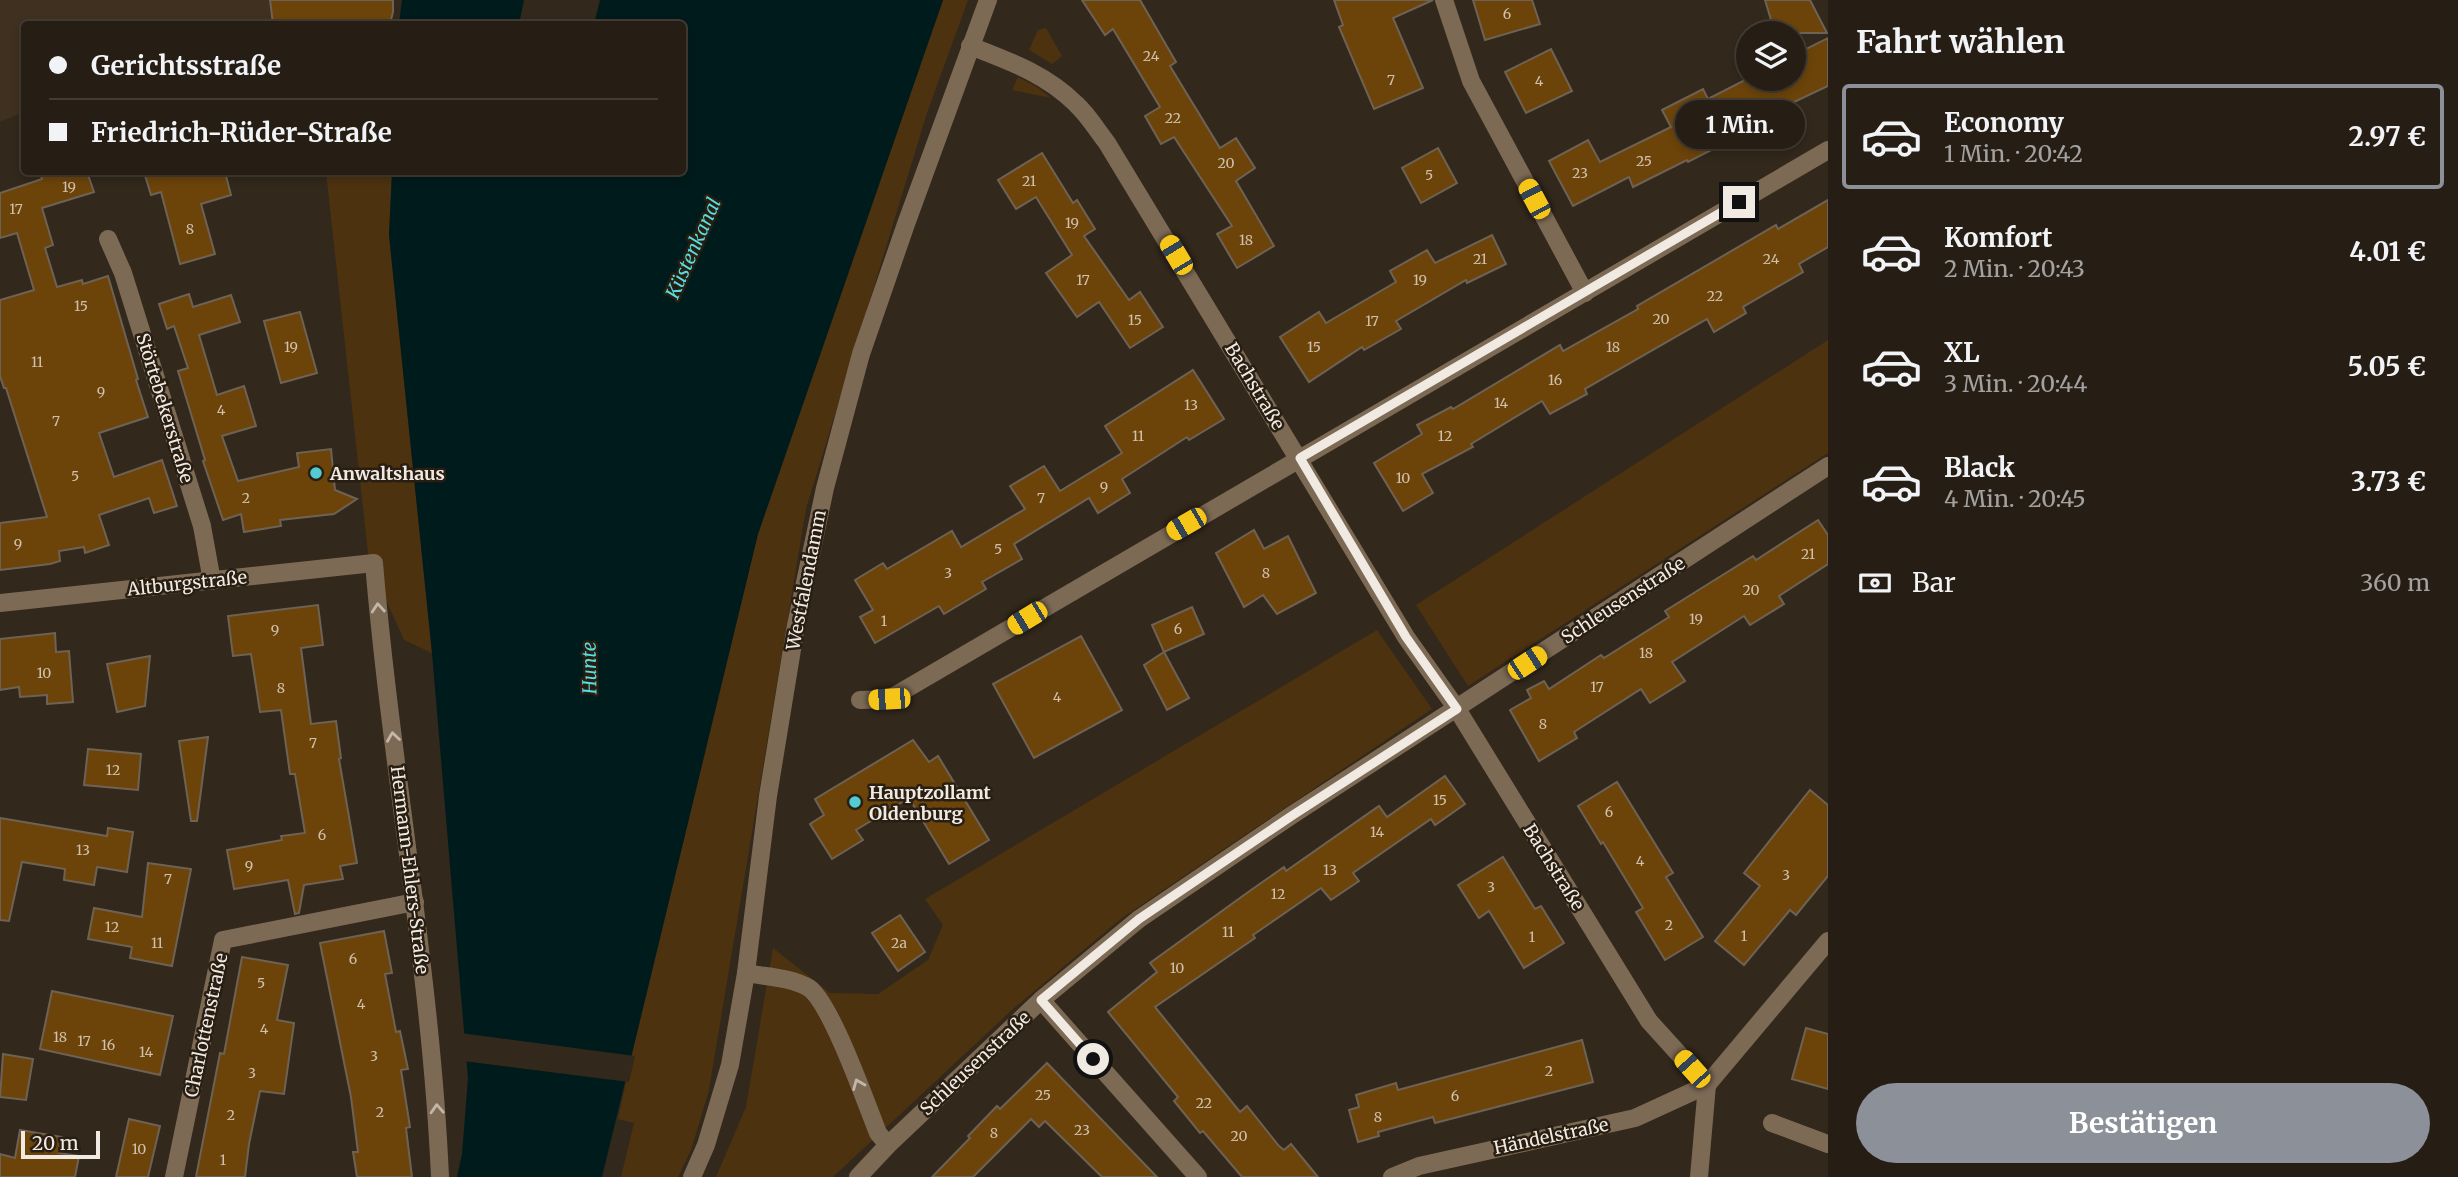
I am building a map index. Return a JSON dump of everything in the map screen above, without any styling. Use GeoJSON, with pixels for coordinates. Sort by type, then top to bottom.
{"type":"FeatureCollection","features":[{"type":"Feature","properties":{"kind":"street","name":"Westfalendamm"},"geometry":{"type":"LineString","coordinates":[[692,1177],[706,1146],[726,1079],[746,974],[770,783],[796,625],[825,488],[862,354],[988,0]]}},
{"type":"Feature","properties":{"kind":"street"},"geometry":{"type":"LineString","coordinates":[[1444,0],[1471,81],[1585,293]]}},
{"type":"Feature","properties":{"kind":"street","name":"Bachstraße"},"geometry":{"type":"LineString","coordinates":[[970,46],[1033,71],[1056,86],[1078,106],[1107,143],[1406,637],[1457,709],[1649,1021],[1707,1085]]}},
{"type":"Feature","properties":{"kind":"street"},"geometry":{"type":"LineString","coordinates":[[860,700],[889,699],[1828,150]]}},
{"type":"Feature","properties":{"kind":"street","name":"Störtebekerstraße"},"geometry":{"type":"LineString","coordinates":[[108,239],[123,273],[202,526],[212,581]]}},
{"type":"Feature","properties":{"kind":"street","name":"Schleusenstraße"},"geometry":{"type":"LineString","coordinates":[[858,1177],[888,1145],[1041,1000],[1139,919],[1293,815],[1828,466]]}},
{"type":"Feature","properties":{"kind":"street","name":"Altburgstraße"},"geometry":{"type":"LineString","coordinates":[[0,603],[374,563]]}},
{"type":"Feature","properties":{"kind":"street","name":"Hermann-Ehlers-Straße"},"geometry":{"type":"LineString","coordinates":[[374,563],[381,654],[415,902],[437,1102],[440,1177]]}},
{"type":"Feature","properties":{"kind":"street","name":"Charlottenstraße"},"geometry":{"type":"LineString","coordinates":[[174,1177],[223,940],[415,902]]}},
{"type":"Feature","properties":{"kind":"street"},"geometry":{"type":"LineString","coordinates":[[1699,1177],[1707,1085],[1828,941]]}},
{"type":"Feature","properties":{"kind":"street"},"geometry":{"type":"LineString","coordinates":[[746,974],[788,980],[810,989],[826,1008],[878,1133],[888,1145]]}},
{"type":"Feature","properties":{"kind":"street"},"geometry":{"type":"LineString","coordinates":[[1041,1000],[1198,1177]]}},
{"type":"Feature","properties":{"kind":"street","name":"Händelstraße"},"geometry":{"type":"LineString","coordinates":[[1392,1177],[1419,1166],[1635,1118],[1707,1085]]}},
{"type":"Feature","properties":{"kind":"street"},"geometry":{"type":"LineString","coordinates":[[1772,1123],[1828,1144]]}},
{"type":"Feature","properties":{"kind":"shaded area"},"geometry":{"type":"Polygon","coordinates":[[[0,0],[393,0],[391,21],[21,21],[21,113],[0,122],[0,0]]]}},
{"type":"Feature","properties":{"kind":"shaded area"},"geometry":{"type":"Polygon","coordinates":[[[943,0],[968,0],[927,113],[806,509],[709,1090],[691,1150],[678,1177],[621,1177],[634,1123],[618,1119],[758,534],[943,0]]]}},
{"type":"Feature","properties":{"kind":"shaded area"},"geometry":{"type":"Polygon","coordinates":[[[1046,28],[1062,56],[1052,64],[1029,50],[1038,30],[1046,28]]]}},
{"type":"Feature","properties":{"kind":"shaded area"},"geometry":{"type":"Polygon","coordinates":[[[1018,77],[1037,87],[1051,98],[1012,90],[1018,77]]]}},
{"type":"Feature","properties":{"kind":"shaded area"},"geometry":{"type":"Polygon","coordinates":[[[326,175],[392,175],[389,235],[432,653],[404,640],[369,562],[326,175]]]}},
{"type":"Feature","properties":{"kind":"shaded area"},"geometry":{"type":"Polygon","coordinates":[[[1828,340],[1828,453],[1468,686],[1416,605],[1828,340]]]}},
{"type":"Feature","properties":{"kind":"shaded area"},"geometry":{"type":"Polygon","coordinates":[[[1377,630],[1432,709],[1122,918],[1013,1009],[833,1177],[716,1177],[746,1107],[773,948],[830,993],[878,994],[928,960],[943,925],[925,899],[1377,630]]]}},
{"type":"Feature","properties":{"kind":"water"},"geometry":{"type":"Polygon","coordinates":[[[402,0],[524,0],[520,21],[399,21],[402,0]]]}},
{"type":"Feature","properties":{"kind":"water"},"geometry":{"type":"Polygon","coordinates":[[[600,0],[943,0],[758,534],[602,1177],[457,1177],[462,1154],[468,1078],[432,653],[389,235],[392,175],[686,175],[686,21],[595,21],[600,0]]]}},
{"type":"Feature","properties":{"kind":"pier"},"geometry":{"type":"Polygon","coordinates":[[[460,1033],[635,1056],[629,1082],[463,1061],[460,1033]]]}},
{"type":"Feature","properties":{"kind":"building"},"geometry":{"type":"Polygon","coordinates":[[[270,0],[393,0],[391,21],[273,21],[270,0]]]}},
{"type":"Feature","properties":{"kind":"building"},"geometry":{"type":"Polygon","coordinates":[[[1082,0],[1140,0],[1176,62],[1170,66],[1220,148],[1236,138],[1255,168],[1236,181],[1274,246],[1237,268],[1217,234],[1232,226],[1174,137],[1161,144],[1145,116],[1160,107],[1113,29],[1105,35],[1082,0]]]}},
{"type":"Feature","properties":{"kind":"building"},"geometry":{"type":"Polygon","coordinates":[[[1334,0],[1433,0],[1393,18],[1423,88],[1374,109],[1339,27],[1343,25],[1334,0]]]}},
{"type":"Feature","properties":{"kind":"building"},"geometry":{"type":"Polygon","coordinates":[[[1473,0],[1532,0],[1540,24],[1485,40],[1473,0]]]}},
{"type":"Feature","properties":{"kind":"building"},"geometry":{"type":"Polygon","coordinates":[[[1765,0],[1810,0],[1827,33],[1806,33],[1806,21],[1771,21],[1765,0]]]}},
{"type":"Feature","properties":{"kind":"building"},"geometry":{"type":"Polygon","coordinates":[[[1828,38],[1828,86],[1726,134],[1729,141],[1688,162],[1687,160],[1633,187],[1629,177],[1573,206],[1549,161],[1588,140],[1600,162],[1671,127],[1662,110],[1703,89],[1708,99],[1736,85],[1736,91],[1806,91],[1806,49],[1828,38]]]}},
{"type":"Feature","properties":{"kind":"building"},"geometry":{"type":"Polygon","coordinates":[[[1551,49],[1572,91],[1526,113],[1505,72],[1551,49]]]}},
{"type":"Feature","properties":{"kind":"building"},"geometry":{"type":"Polygon","coordinates":[[[1438,148],[1457,183],[1421,203],[1402,168],[1438,148]]]}},
{"type":"Feature","properties":{"kind":"building"},"geometry":{"type":"Polygon","coordinates":[[[1042,153],[1073,203],[1077,200],[1095,229],[1084,236],[1129,300],[1140,292],[1163,327],[1130,348],[1099,302],[1077,317],[1046,273],[1072,255],[1036,197],[1016,209],[998,180],[1042,153]]]}},
{"type":"Feature","properties":{"kind":"building"},"geometry":{"type":"Polygon","coordinates":[[[41,175],[88,175],[94,192],[42,208],[53,245],[45,248],[57,287],[82,280],[83,284],[108,276],[138,379],[136,380],[148,417],[99,433],[114,477],[162,460],[177,506],[154,513],[149,498],[99,515],[109,545],[85,553],[84,547],[59,551],[60,561],[50,564],[0,570],[0,523],[47,517],[0,376],[0,300],[34,290],[17,233],[0,238],[0,193],[42,179],[41,175]]]}},
{"type":"Feature","properties":{"kind":"building"},"geometry":{"type":"Polygon","coordinates":[[[145,175],[226,175],[231,195],[201,204],[215,254],[180,264],[161,192],[151,195],[145,175]]]}},
{"type":"Feature","properties":{"kind":"building"},"geometry":{"type":"Polygon","coordinates":[[[1828,200],[1828,247],[1799,264],[1803,272],[1743,307],[1746,313],[1714,332],[1707,319],[1585,389],[1587,394],[1550,414],[1542,401],[1471,444],[1473,447],[1422,474],[1433,493],[1403,511],[1374,463],[1422,434],[1417,425],[1451,407],[1453,409],[1560,345],[1563,351],[1776,225],[1778,229],[1828,200]]]}},
{"type":"Feature","properties":{"kind":"building"},"geometry":{"type":"Polygon","coordinates":[[[1492,235],[1506,264],[1467,283],[1466,280],[1396,321],[1401,329],[1364,350],[1362,347],[1309,382],[1280,337],[1319,312],[1326,323],[1396,282],[1390,271],[1427,250],[1435,263],[1492,235]]]}},
{"type":"Feature","properties":{"kind":"building"},"geometry":{"type":"Polygon","coordinates":[[[189,294],[193,307],[231,295],[240,322],[199,335],[217,395],[244,386],[256,426],[222,436],[238,481],[299,467],[297,453],[331,449],[335,490],[357,499],[334,514],[280,520],[281,526],[244,532],[241,514],[223,520],[178,371],[188,368],[174,326],[167,329],[159,304],[189,294]]]}},
{"type":"Feature","properties":{"kind":"building"},"geometry":{"type":"Polygon","coordinates":[[[300,312],[317,373],[281,383],[264,321],[300,312]]]}},
{"type":"Feature","properties":{"kind":"building"},"geometry":{"type":"Polygon","coordinates":[[[1193,370],[1224,419],[1189,440],[1187,437],[1122,479],[1130,493],[1098,513],[1089,498],[1014,544],[1022,559],[982,582],[986,589],[944,614],[939,606],[875,643],[860,617],[873,610],[855,580],[883,563],[887,569],[952,531],[961,547],[1025,509],[1010,486],[1044,466],[1060,491],[1122,453],[1105,426],[1193,370]]]}},
{"type":"Feature","properties":{"kind":"building"},"geometry":{"type":"Polygon","coordinates":[[[1818,520],[1828,535],[1828,564],[1779,596],[1784,604],[1750,625],[1744,616],[1672,662],[1685,681],[1650,703],[1641,689],[1574,732],[1577,738],[1539,761],[1510,710],[1531,698],[1527,690],[1544,681],[1549,689],[1601,655],[1604,658],[1669,617],[1665,611],[1753,556],[1756,560],[1818,520]]]}},
{"type":"Feature","properties":{"kind":"building"},"geometry":{"type":"Polygon","coordinates":[[[1254,530],[1264,549],[1288,536],[1316,593],[1277,614],[1263,595],[1244,607],[1216,553],[1254,530]]]}},
{"type":"Feature","properties":{"kind":"building"},"geometry":{"type":"Polygon","coordinates":[[[318,605],[323,645],[301,648],[311,724],[336,721],[339,759],[357,863],[340,866],[343,879],[304,885],[299,913],[295,914],[288,880],[234,889],[227,850],[282,840],[281,836],[305,833],[295,774],[290,774],[281,710],[260,712],[251,654],[233,656],[228,616],[318,605]]]}},
{"type":"Feature","properties":{"kind":"building"},"geometry":{"type":"Polygon","coordinates":[[[1192,607],[1204,634],[1164,652],[1152,625],[1192,607]]]}},
{"type":"Feature","properties":{"kind":"building"},"geometry":{"type":"Polygon","coordinates":[[[55,633],[56,652],[69,651],[73,702],[47,704],[47,695],[20,697],[19,687],[0,690],[0,639],[55,633]]]}},
{"type":"Feature","properties":{"kind":"building"},"geometry":{"type":"Polygon","coordinates":[[[1081,636],[1122,710],[1034,758],[993,684],[1081,636]]]}},
{"type":"Feature","properties":{"kind":"building"},"geometry":{"type":"Polygon","coordinates":[[[1164,652],[1189,698],[1167,710],[1144,665],[1164,652]]]}},
{"type":"Feature","properties":{"kind":"building"},"geometry":{"type":"Polygon","coordinates":[[[150,656],[145,706],[117,712],[107,664],[150,656]]]}},
{"type":"Feature","properties":{"kind":"building"},"geometry":{"type":"Polygon","coordinates":[[[208,737],[197,821],[191,821],[179,741],[208,737]]]}},
{"type":"Feature","properties":{"kind":"building","name":"Hauptzollamt Oldenburg"},"geometry":{"type":"Polygon","coordinates":[[[913,740],[929,762],[938,756],[989,840],[949,864],[909,798],[856,830],[863,840],[832,859],[810,824],[824,815],[815,799],[913,740]]]}},
{"type":"Feature","properties":{"kind":"building"},"geometry":{"type":"Polygon","coordinates":[[[88,749],[141,754],[138,790],[84,785],[88,749]]]}},
{"type":"Feature","properties":{"kind":"building"},"geometry":{"type":"Polygon","coordinates":[[[1445,776],[1465,804],[1435,825],[1431,819],[1353,873],[1359,881],[1331,900],[1321,888],[1253,935],[1255,938],[1155,1007],[1240,1112],[1247,1106],[1279,1146],[1284,1150],[1291,1144],[1318,1177],[1242,1177],[1174,1101],[1178,1097],[1108,1012],[1157,972],[1150,963],[1251,890],[1284,867],[1286,871],[1379,806],[1387,817],[1445,776]]]}},
{"type":"Feature","properties":{"kind":"building"},"geometry":{"type":"Polygon","coordinates":[[[1617,782],[1673,873],[1666,877],[1703,937],[1665,960],[1636,912],[1643,908],[1578,806],[1617,782]]]}},
{"type":"Feature","properties":{"kind":"building"},"geometry":{"type":"Polygon","coordinates":[[[1810,790],[1828,805],[1828,876],[1796,915],[1790,910],[1744,965],[1715,941],[1760,886],[1744,873],[1810,790]]]}},
{"type":"Feature","properties":{"kind":"building"},"geometry":{"type":"Polygon","coordinates":[[[0,818],[107,836],[108,828],[133,832],[127,872],[97,867],[94,885],[64,880],[65,869],[22,862],[9,921],[0,920],[0,818]]]}},
{"type":"Feature","properties":{"kind":"building"},"geometry":{"type":"Polygon","coordinates":[[[1503,857],[1535,909],[1541,906],[1564,943],[1524,968],[1489,911],[1479,918],[1458,885],[1503,857]]]}},
{"type":"Feature","properties":{"kind":"building"},"geometry":{"type":"Polygon","coordinates":[[[148,863],[191,869],[172,966],[130,958],[132,947],[88,939],[94,908],[142,917],[148,863]]]}},
{"type":"Feature","properties":{"kind":"building"},"geometry":{"type":"Polygon","coordinates":[[[900,915],[925,952],[898,971],[872,933],[900,915]]]}},
{"type":"Feature","properties":{"kind":"building"},"geometry":{"type":"Polygon","coordinates":[[[384,931],[392,973],[385,974],[396,1032],[400,1031],[408,1069],[401,1070],[410,1127],[406,1128],[412,1177],[357,1177],[353,1152],[358,1152],[351,1097],[320,943],[384,931]]]}},
{"type":"Feature","properties":{"kind":"building"},"geometry":{"type":"Polygon","coordinates":[[[242,957],[288,965],[277,1020],[294,1023],[284,1094],[260,1091],[245,1177],[196,1177],[220,1053],[224,1054],[242,957]]]}},
{"type":"Feature","properties":{"kind":"building"},"geometry":{"type":"Polygon","coordinates":[[[52,991],[173,1016],[160,1075],[40,1049],[52,991]]]}},
{"type":"Feature","properties":{"kind":"building"},"geometry":{"type":"Polygon","coordinates":[[[1806,1028],[1828,1034],[1828,1089],[1792,1079],[1806,1028]]]}},
{"type":"Feature","properties":{"kind":"building"},"geometry":{"type":"Polygon","coordinates":[[[1582,1040],[1593,1082],[1435,1123],[1433,1117],[1378,1132],[1379,1136],[1358,1142],[1349,1110],[1359,1107],[1356,1095],[1396,1083],[1398,1090],[1582,1040]]]}},
{"type":"Feature","properties":{"kind":"building"},"geometry":{"type":"Polygon","coordinates":[[[3,1054],[33,1059],[26,1100],[0,1097],[3,1054]]]}},
{"type":"Feature","properties":{"kind":"building"},"geometry":{"type":"Polygon","coordinates":[[[1047,1063],[1157,1177],[1102,1177],[1045,1121],[1039,1127],[1031,1119],[973,1177],[932,1177],[997,1106],[1000,1109],[1047,1063]]]}},
{"type":"Feature","properties":{"kind":"building"},"geometry":{"type":"Polygon","coordinates":[[[129,1119],[160,1126],[148,1177],[116,1177],[129,1119]]]}},
{"type":"Feature","properties":{"kind":"building"},"geometry":{"type":"Polygon","coordinates":[[[20,1130],[62,1137],[59,1153],[79,1156],[75,1177],[0,1177],[0,1154],[15,1158],[20,1130]]]}},
{"type":"Feature","properties":{"kind":"place","name":"Anwaltshaus"},"geometry":{"type":"Point","coordinates":[316,473]}},
{"type":"Feature","properties":{"kind":"place","name":"Hauptzollamt Oldenburg"},"geometry":{"type":"Point","coordinates":[855,802]}},
{"type":"Feature","properties":{"kind":"route"},"geometry":{"type":"LineString","coordinates":[[1093,1059],[1041,1000],[1139,919],[1457,709],[1406,637],[1300,458],[1739,202]]}},
{"type":"Feature","properties":{"kind":"water label","name":"Küstenkanal"},"geometry":{"type":"Point","coordinates":[693,248]}},
{"type":"Feature","properties":{"kind":"water label","name":"Hunte"},"geometry":{"type":"Point","coordinates":[589,668]}}]}
